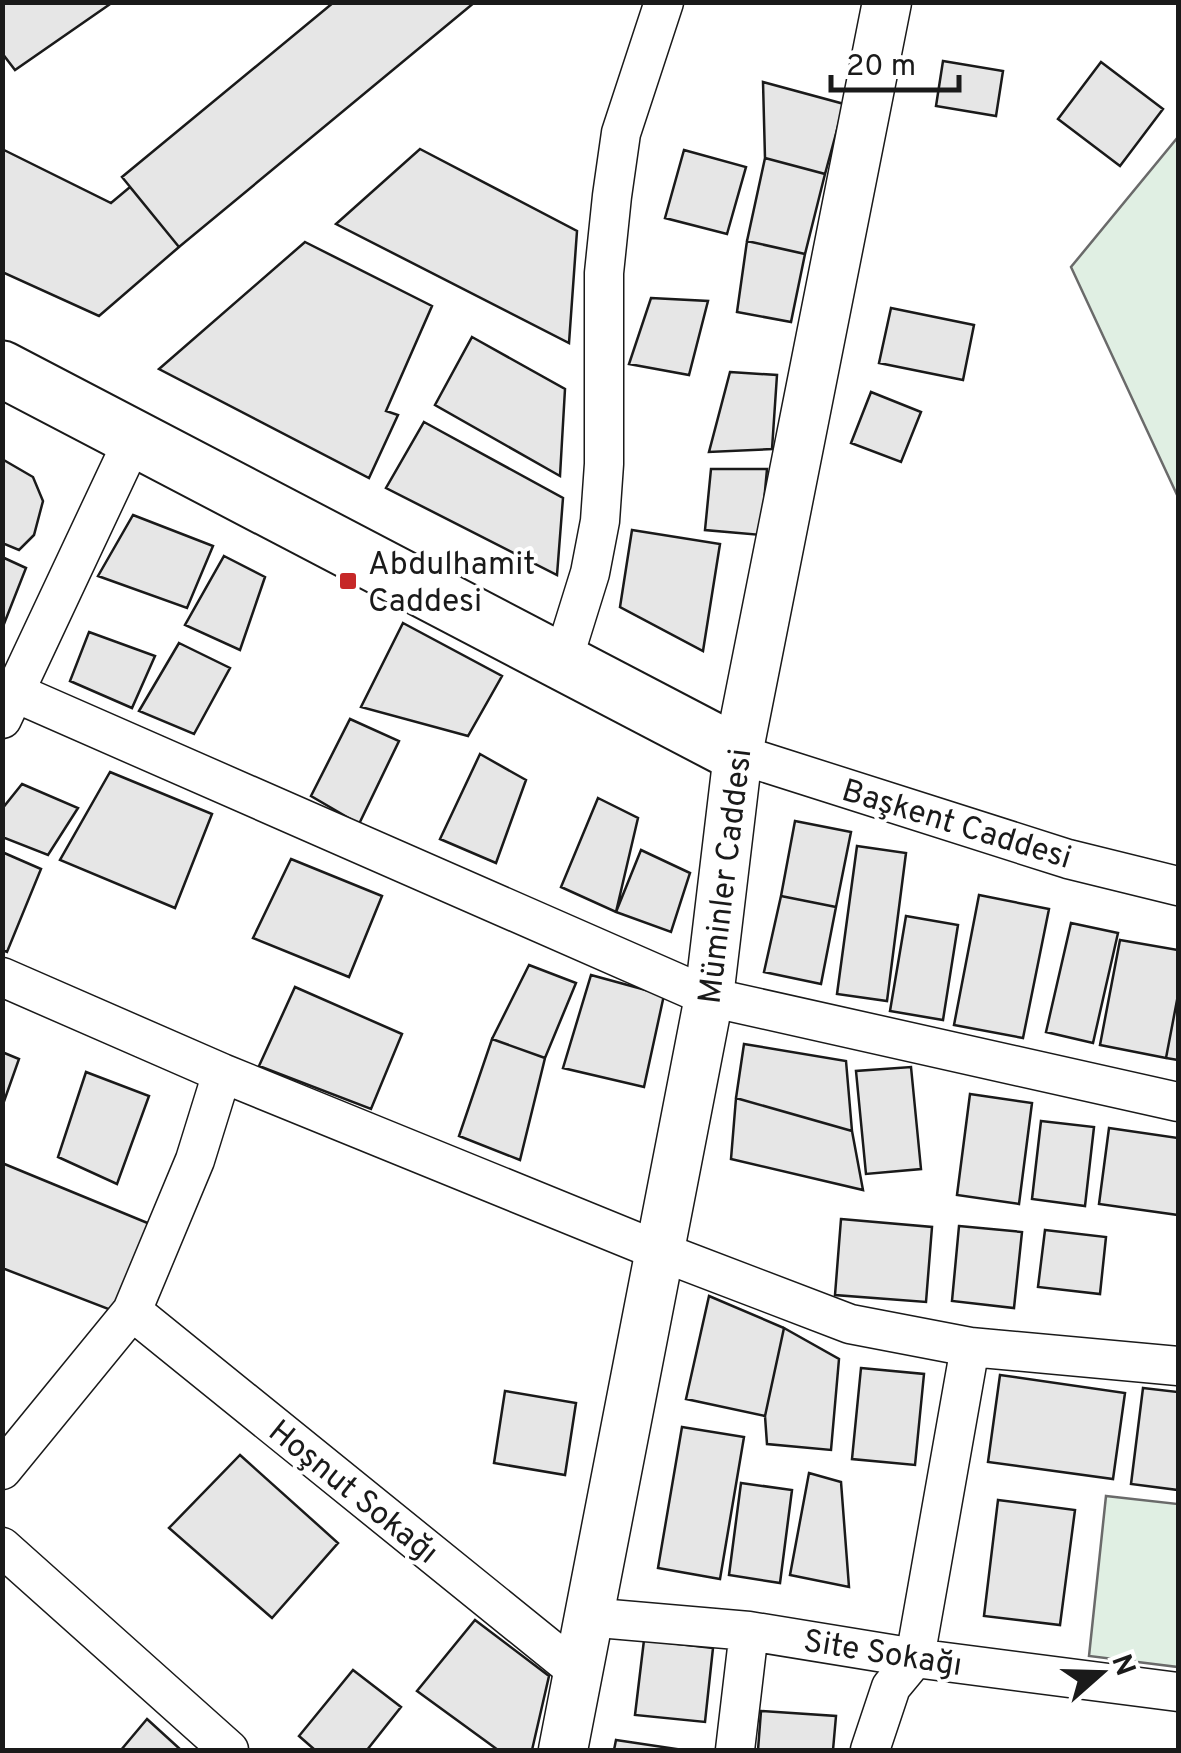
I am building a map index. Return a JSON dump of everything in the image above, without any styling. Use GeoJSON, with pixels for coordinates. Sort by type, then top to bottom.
{"type":"FeatureCollection","features":[{"type":"Feature","properties":{"kind":"main road"},"geometry":{"type":"LineString","coordinates":[[2,369],[738,754]]}},
{"type":"Feature","properties":{"kind":"street"},"geometry":{"type":"LineString","coordinates":[[562,662],[590,574],[600,520],[604,464],[604,273],[612,196],[622,133],[664,2]]}},
{"type":"Feature","properties":{"kind":"street","name":"Müminler Caddesi"},"geometry":{"type":"LineString","coordinates":[[563,1750],[709,997],[738,754],[886,2]]}},
{"type":"Feature","properties":{"kind":"street"},"geometry":{"type":"LineString","coordinates":[[134,438],[7,699],[709,997],[1178,1102]]}},
{"type":"Feature","properties":{"kind":"street","name":"Başkent Caddesi"},"geometry":{"type":"LineString","coordinates":[[738,754],[1068,859],[1178,886]]}},
{"type":"Feature","properties":{"kind":"street"},"geometry":{"type":"LineString","coordinates":[[2,977],[659,1251],[850,1324],[970,1347],[1178,1366]]}},
{"type":"Feature","properties":{"kind":"street"},"geometry":{"type":"LineString","coordinates":[[2,1470],[132,1311],[194,1160],[222,1072]]}},
{"type":"Feature","properties":{"kind":"street","name":"Hoşnut Sokağı"},"geometry":{"type":"LineString","coordinates":[[132,1311],[577,1671]]}},
{"type":"Feature","properties":{"kind":"street"},"geometry":{"type":"LineString","coordinates":[[870,1750],[891,1687],[915,1658],[970,1347]]}},
{"type":"Feature","properties":{"kind":"street"},"geometry":{"type":"LineString","coordinates":[[2,1547],[229,1750]]}},
{"type":"Feature","properties":{"kind":"street","name":"Site Sokağı"},"geometry":{"type":"LineString","coordinates":[[588,1616],[749,1631],[915,1658],[1178,1692]]}},
{"type":"Feature","properties":{"kind":"street"},"geometry":{"type":"LineString","coordinates":[[736,1750],[749,1631]]}},
{"type":"Feature","properties":{"kind":"green space"},"geometry":{"type":"Polygon","coordinates":[[[1178,137],[1178,497],[1071,267],[1178,137]]]}},
{"type":"Feature","properties":{"kind":"green space"},"geometry":{"type":"Polygon","coordinates":[[[1106,1496],[1178,1504],[1178,1667],[1089,1656],[1106,1496]]]}},
{"type":"Feature","properties":{"kind":"building"},"geometry":{"type":"Polygon","coordinates":[[[2,2],[113,2],[15,70],[2,53],[2,2]]]}},
{"type":"Feature","properties":{"kind":"building"},"geometry":{"type":"Polygon","coordinates":[[[334,2],[475,2],[179,247],[122,177],[334,2]]]}},
{"type":"Feature","properties":{"kind":"building"},"geometry":{"type":"Polygon","coordinates":[[[943,61],[1003,71],[996,116],[936,106],[943,61]]]}},
{"type":"Feature","properties":{"kind":"building"},"geometry":{"type":"Polygon","coordinates":[[[1101,62],[1163,109],[1120,166],[1058,119],[1101,62]]]}},
{"type":"Feature","properties":{"kind":"building"},"geometry":{"type":"Polygon","coordinates":[[[763,82],[844,104],[825,174],[765,158],[763,82]]]}},
{"type":"Feature","properties":{"kind":"building"},"geometry":{"type":"Polygon","coordinates":[[[2,149],[111,203],[130,187],[179,247],[99,316],[2,272],[2,149]]]}},
{"type":"Feature","properties":{"kind":"building"},"geometry":{"type":"Polygon","coordinates":[[[420,149],[577,231],[569,343],[336,224],[420,149]]]}},
{"type":"Feature","properties":{"kind":"building"},"geometry":{"type":"Polygon","coordinates":[[[684,150],[746,167],[727,234],[665,218],[684,150]]]}},
{"type":"Feature","properties":{"kind":"building"},"geometry":{"type":"Polygon","coordinates":[[[765,158],[825,174],[805,254],[747,241],[765,158]]]}},
{"type":"Feature","properties":{"kind":"building"},"geometry":{"type":"Polygon","coordinates":[[[747,241],[805,254],[791,322],[737,312],[747,241]]]}},
{"type":"Feature","properties":{"kind":"building"},"geometry":{"type":"Polygon","coordinates":[[[305,242],[432,306],[386,411],[398,415],[369,478],[159,369],[305,242]]]}},
{"type":"Feature","properties":{"kind":"building"},"geometry":{"type":"Polygon","coordinates":[[[651,298],[708,301],[689,375],[629,364],[651,298]]]}},
{"type":"Feature","properties":{"kind":"building"},"geometry":{"type":"Polygon","coordinates":[[[891,308],[974,325],[963,380],[879,363],[891,308]]]}},
{"type":"Feature","properties":{"kind":"building"},"geometry":{"type":"Polygon","coordinates":[[[472,337],[565,389],[560,476],[435,405],[472,337]]]}},
{"type":"Feature","properties":{"kind":"building"},"geometry":{"type":"Polygon","coordinates":[[[730,372],[777,375],[772,449],[709,452],[730,372]]]}},
{"type":"Feature","properties":{"kind":"building"},"geometry":{"type":"Polygon","coordinates":[[[871,392],[921,412],[901,462],[851,443],[871,392]]]}},
{"type":"Feature","properties":{"kind":"building"},"geometry":{"type":"Polygon","coordinates":[[[424,422],[563,498],[557,575],[386,488],[424,422]]]}},
{"type":"Feature","properties":{"kind":"building"},"geometry":{"type":"Polygon","coordinates":[[[2,459],[33,477],[43,501],[34,535],[19,550],[2,543],[2,459]]]}},
{"type":"Feature","properties":{"kind":"building"},"geometry":{"type":"Polygon","coordinates":[[[711,469],[767,469],[761,535],[705,530],[711,469]]]}},
{"type":"Feature","properties":{"kind":"building"},"geometry":{"type":"Polygon","coordinates":[[[133,515],[213,546],[187,608],[98,576],[133,515]]]}},
{"type":"Feature","properties":{"kind":"building"},"geometry":{"type":"Polygon","coordinates":[[[632,530],[720,544],[703,651],[620,607],[632,530]]]}},
{"type":"Feature","properties":{"kind":"building"},"geometry":{"type":"Polygon","coordinates":[[[224,556],[265,577],[240,650],[185,625],[224,556]]]}},
{"type":"Feature","properties":{"kind":"building"},"geometry":{"type":"Polygon","coordinates":[[[2,557],[26,568],[2,629],[2,557]]]}},
{"type":"Feature","properties":{"kind":"building"},"geometry":{"type":"Polygon","coordinates":[[[403,623],[502,676],[468,736],[361,707],[403,623]]]}},
{"type":"Feature","properties":{"kind":"building"},"geometry":{"type":"Polygon","coordinates":[[[89,632],[155,656],[132,708],[70,681],[89,632]]]}},
{"type":"Feature","properties":{"kind":"building"},"geometry":{"type":"Polygon","coordinates":[[[179,643],[230,668],[194,734],[139,711],[179,643]]]}},
{"type":"Feature","properties":{"kind":"building"},"geometry":{"type":"Polygon","coordinates":[[[350,719],[399,741],[359,824],[311,796],[350,719]]]}},
{"type":"Feature","properties":{"kind":"building"},"geometry":{"type":"Polygon","coordinates":[[[480,754],[526,780],[496,863],[440,839],[480,754]]]}},
{"type":"Feature","properties":{"kind":"building"},"geometry":{"type":"Polygon","coordinates":[[[110,772],[212,814],[175,908],[60,860],[110,772]]]}},
{"type":"Feature","properties":{"kind":"building"},"geometry":{"type":"Polygon","coordinates":[[[22,784],[78,808],[48,855],[2,837],[2,809],[22,784]]]}},
{"type":"Feature","properties":{"kind":"building"},"geometry":{"type":"Polygon","coordinates":[[[598,798],[638,818],[616,912],[561,887],[598,798]]]}},
{"type":"Feature","properties":{"kind":"building"},"geometry":{"type":"Polygon","coordinates":[[[795,821],[851,832],[836,907],[781,896],[795,821]]]}},
{"type":"Feature","properties":{"kind":"building"},"geometry":{"type":"Polygon","coordinates":[[[857,846],[906,853],[887,1001],[837,994],[857,846]]]}},
{"type":"Feature","properties":{"kind":"building"},"geometry":{"type":"Polygon","coordinates":[[[641,850],[690,873],[671,932],[616,912],[641,850]]]}},
{"type":"Feature","properties":{"kind":"building"},"geometry":{"type":"Polygon","coordinates":[[[2,852],[41,869],[7,952],[2,950],[2,852]]]}},
{"type":"Feature","properties":{"kind":"building"},"geometry":{"type":"Polygon","coordinates":[[[291,859],[382,896],[349,977],[253,938],[291,859]]]}},
{"type":"Feature","properties":{"kind":"building"},"geometry":{"type":"Polygon","coordinates":[[[979,895],[1049,909],[1023,1038],[954,1025],[979,895]]]}},
{"type":"Feature","properties":{"kind":"building"},"geometry":{"type":"Polygon","coordinates":[[[781,896],[836,907],[821,984],[764,972],[781,896]]]}},
{"type":"Feature","properties":{"kind":"building"},"geometry":{"type":"Polygon","coordinates":[[[906,916],[958,925],[943,1020],[890,1011],[906,916]]]}},
{"type":"Feature","properties":{"kind":"building"},"geometry":{"type":"Polygon","coordinates":[[[1071,923],[1118,933],[1093,1043],[1046,1032],[1071,923]]]}},
{"type":"Feature","properties":{"kind":"building"},"geometry":{"type":"Polygon","coordinates":[[[1120,940],[1178,950],[1178,995],[1166,1058],[1100,1045],[1120,940]]]}},
{"type":"Feature","properties":{"kind":"building"},"geometry":{"type":"Polygon","coordinates":[[[529,965],[576,983],[545,1058],[492,1039],[529,965]]]}},
{"type":"Feature","properties":{"kind":"building"},"geometry":{"type":"Polygon","coordinates":[[[591,975],[664,995],[644,1087],[563,1068],[591,975]]]}},
{"type":"Feature","properties":{"kind":"building"},"geometry":{"type":"Polygon","coordinates":[[[295,987],[402,1034],[371,1109],[259,1066],[295,987]]]}},
{"type":"Feature","properties":{"kind":"building"},"geometry":{"type":"Polygon","coordinates":[[[1178,995],[1178,1060],[1166,1058],[1178,995]]]}},
{"type":"Feature","properties":{"kind":"building"},"geometry":{"type":"Polygon","coordinates":[[[492,1039],[545,1058],[520,1160],[459,1136],[492,1039]]]}},
{"type":"Feature","properties":{"kind":"building"},"geometry":{"type":"Polygon","coordinates":[[[744,1044],[846,1061],[852,1131],[736,1098],[744,1044]]]}},
{"type":"Feature","properties":{"kind":"building"},"geometry":{"type":"Polygon","coordinates":[[[2,1052],[19,1059],[2,1107],[2,1052]]]}},
{"type":"Feature","properties":{"kind":"building"},"geometry":{"type":"Polygon","coordinates":[[[911,1067],[921,1169],[866,1174],[856,1071],[911,1067]]]}},
{"type":"Feature","properties":{"kind":"building"},"geometry":{"type":"Polygon","coordinates":[[[86,1072],[149,1096],[117,1184],[58,1157],[86,1072]]]}},
{"type":"Feature","properties":{"kind":"building"},"geometry":{"type":"Polygon","coordinates":[[[970,1094],[1032,1103],[1019,1204],[957,1195],[970,1094]]]}},
{"type":"Feature","properties":{"kind":"building"},"geometry":{"type":"Polygon","coordinates":[[[736,1098],[852,1131],[863,1190],[731,1159],[736,1098]]]}},
{"type":"Feature","properties":{"kind":"building"},"geometry":{"type":"Polygon","coordinates":[[[1041,1121],[1094,1127],[1085,1206],[1032,1199],[1041,1121]]]}},
{"type":"Feature","properties":{"kind":"building"},"geometry":{"type":"Polygon","coordinates":[[[1109,1128],[1178,1138],[1178,1215],[1099,1204],[1109,1128]]]}},
{"type":"Feature","properties":{"kind":"building"},"geometry":{"type":"Polygon","coordinates":[[[2,1163],[150,1224],[116,1312],[2,1268],[2,1163]]]}},
{"type":"Feature","properties":{"kind":"building"},"geometry":{"type":"Polygon","coordinates":[[[841,1219],[932,1227],[926,1302],[835,1295],[841,1219]]]}},
{"type":"Feature","properties":{"kind":"building"},"geometry":{"type":"Polygon","coordinates":[[[959,1226],[1022,1232],[1014,1308],[952,1301],[959,1226]]]}},
{"type":"Feature","properties":{"kind":"building"},"geometry":{"type":"Polygon","coordinates":[[[1045,1230],[1106,1237],[1100,1294],[1038,1287],[1045,1230]]]}},
{"type":"Feature","properties":{"kind":"building"},"geometry":{"type":"Polygon","coordinates":[[[709,1296],[784,1328],[765,1416],[686,1399],[709,1296]]]}},
{"type":"Feature","properties":{"kind":"building"},"geometry":{"type":"Polygon","coordinates":[[[784,1328],[839,1359],[831,1450],[767,1444],[765,1416],[784,1328]]]}},
{"type":"Feature","properties":{"kind":"building"},"geometry":{"type":"Polygon","coordinates":[[[861,1368],[924,1374],[915,1465],[852,1459],[861,1368]]]}},
{"type":"Feature","properties":{"kind":"building"},"geometry":{"type":"Polygon","coordinates":[[[1000,1375],[1125,1393],[1113,1479],[988,1462],[1000,1375]]]}},
{"type":"Feature","properties":{"kind":"building"},"geometry":{"type":"Polygon","coordinates":[[[1143,1388],[1178,1392],[1178,1490],[1131,1484],[1143,1388]]]}},
{"type":"Feature","properties":{"kind":"building"},"geometry":{"type":"Polygon","coordinates":[[[505,1391],[576,1403],[565,1475],[494,1463],[505,1391]]]}},
{"type":"Feature","properties":{"kind":"building"},"geometry":{"type":"Polygon","coordinates":[[[682,1427],[744,1437],[720,1579],[658,1568],[682,1427]]]}},
{"type":"Feature","properties":{"kind":"building"},"geometry":{"type":"Polygon","coordinates":[[[240,1455],[338,1543],[272,1618],[169,1528],[240,1455]]]}},
{"type":"Feature","properties":{"kind":"building"},"geometry":{"type":"Polygon","coordinates":[[[809,1473],[841,1482],[849,1587],[790,1575],[809,1473]]]}},
{"type":"Feature","properties":{"kind":"building"},"geometry":{"type":"Polygon","coordinates":[[[741,1483],[792,1490],[780,1583],[729,1575],[741,1483]]]}},
{"type":"Feature","properties":{"kind":"building"},"geometry":{"type":"Polygon","coordinates":[[[998,1500],[1075,1510],[1060,1625],[984,1616],[998,1500]]]}},
{"type":"Feature","properties":{"kind":"building"},"geometry":{"type":"Polygon","coordinates":[[[475,1620],[549,1676],[532,1750],[498,1750],[417,1691],[475,1620]]]}},
{"type":"Feature","properties":{"kind":"building"},"geometry":{"type":"Polygon","coordinates":[[[644,1640],[713,1648],[705,1722],[635,1715],[644,1640]]]}},
{"type":"Feature","properties":{"kind":"building"},"geometry":{"type":"Polygon","coordinates":[[[353,1670],[401,1707],[367,1750],[315,1750],[299,1736],[353,1670]]]}},
{"type":"Feature","properties":{"kind":"building"},"geometry":{"type":"Polygon","coordinates":[[[761,1711],[836,1716],[833,1750],[758,1750],[761,1711]]]}},
{"type":"Feature","properties":{"kind":"building"},"geometry":{"type":"Polygon","coordinates":[[[147,1719],[181,1750],[121,1750],[147,1719]]]}},
{"type":"Feature","properties":{"kind":"building"},"geometry":{"type":"Polygon","coordinates":[[[616,1740],[683,1750],[614,1750],[616,1740]]]}},
{"type":"Feature","properties":{"kind":"place","name":"Abdulhamit Caddesi"},"geometry":{"type":"Point","coordinates":[348,581]}}]}
